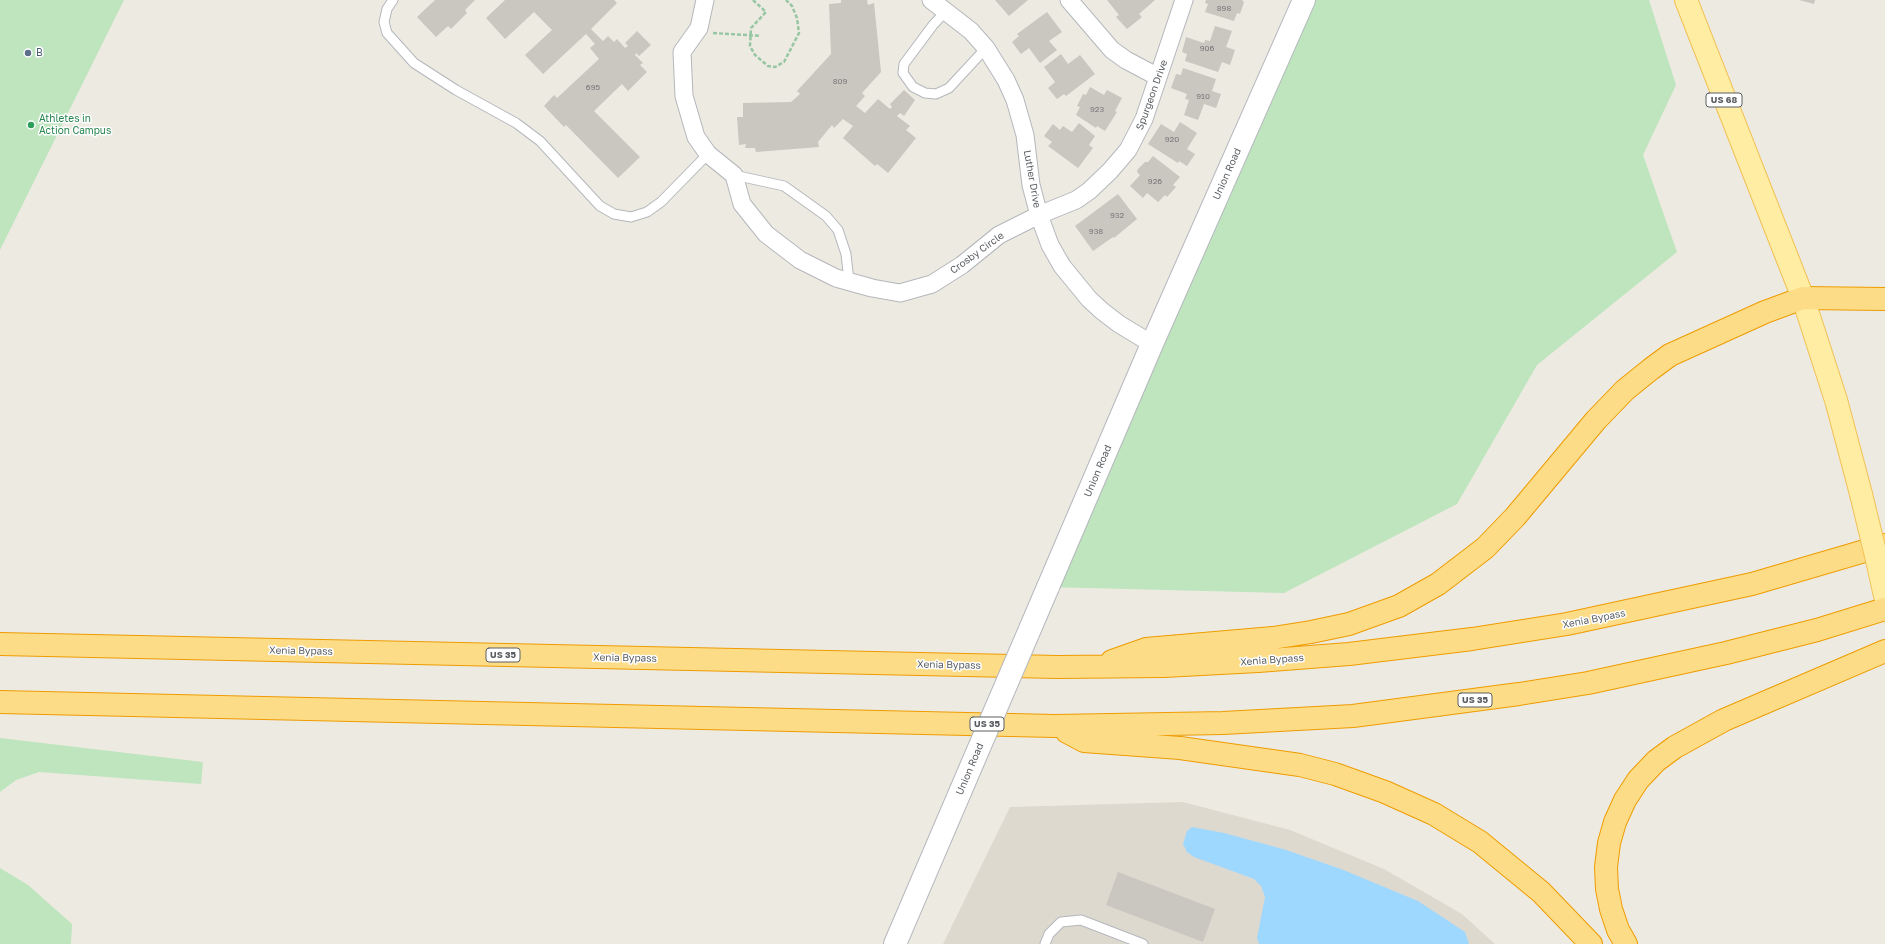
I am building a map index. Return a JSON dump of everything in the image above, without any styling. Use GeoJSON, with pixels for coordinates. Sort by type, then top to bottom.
{"type":"FeatureCollection","features":[{"type":"Feature","properties":{"kind":"highway"},"geometry":{"type":"LineString","coordinates":[[1096,667],[1146,649],[1273,638],[1311,632],[1372,616],[1419,596],[1462,567],[1502,532],[1596,420],[1625,390],[1651,368],[1690,345],[1765,312],[1803,298],[1885,299]]}},
{"type":"Feature","properties":{"kind":"highway","name":"Xenia Bypass"},"geometry":{"type":"LineString","coordinates":[[0,644],[830,663],[1096,667],[1164,666],[1349,654],[1472,640],[1567,624],[1664,604],[1792,574],[1885,545]]}},
{"type":"Feature","properties":{"kind":"highway","name":"US 35"},"geometry":{"type":"LineString","coordinates":[[0,702],[1055,726],[1223,724],[1352,716],[1519,694],[1588,683],[1726,653],[1817,630],[1885,609]]}},
{"type":"Feature","properties":{"kind":"highway"},"geometry":{"type":"LineString","coordinates":[[1626,944],[1618,930],[1611,909],[1606,889],[1606,867],[1609,843],[1615,822],[1625,800],[1638,780],[1656,761],[1675,747],[1724,720],[1885,651]]}},
{"type":"Feature","properties":{"kind":"highway"},"geometry":{"type":"LineString","coordinates":[[1055,726],[1084,741],[1119,742],[1180,748],[1279,762],[1335,774],[1385,792],[1434,814],[1480,842],[1541,892],[1590,944]]}},
{"type":"Feature","properties":{"kind":"main road","name":"US 68"},"geometry":{"type":"LineString","coordinates":[[1686,0],[1803,298],[1836,400],[1861,494],[1885,596]]}},
{"type":"Feature","properties":{"kind":"street"},"geometry":{"type":"LineString","coordinates":[[705,0],[699,28],[682,52],[684,96],[696,137],[708,154],[734,175]]}},
{"type":"Feature","properties":{"kind":"street","name":"Luther Drive"},"geometry":{"type":"LineString","coordinates":[[931,0],[972,31],[986,48],[1006,80],[1021,116],[1026,135],[1031,184],[1039,215],[1050,245],[1062,266],[1089,298],[1119,324],[1152,344]]}},
{"type":"Feature","properties":{"kind":"street"},"geometry":{"type":"LineString","coordinates":[[1069,0],[1112,50],[1126,60],[1158,77]]}},
{"type":"Feature","properties":{"kind":"street","name":"Spurgeon Drive"},"geometry":{"type":"LineString","coordinates":[[1039,215],[1076,200],[1089,191],[1110,171],[1136,136],[1144,119],[1184,0]]}},
{"type":"Feature","properties":{"kind":"street","name":"Union Road"},"geometry":{"type":"LineString","coordinates":[[895,944],[1152,344],[1304,0]]}},
{"type":"Feature","properties":{"kind":"street","name":"Crosby Circle"},"geometry":{"type":"LineString","coordinates":[[734,175],[742,204],[766,234],[800,260],[836,278],[900,292],[932,284],[962,265],[999,235],[1039,215]]}},
{"type":"Feature","properties":{"kind":"lane"},"geometry":{"type":"LineString","coordinates":[[393,0],[387,9],[384,22],[387,33],[414,63],[456,90],[516,123],[540,141],[600,206],[614,214],[631,217],[647,212],[661,202],[708,154]]}},
{"type":"Feature","properties":{"kind":"lane"},"geometry":{"type":"LineString","coordinates":[[946,11],[932,25],[904,64],[903,73],[913,87],[925,93],[936,94],[949,88],[986,48]]}},
{"type":"Feature","properties":{"kind":"lane"},"geometry":{"type":"LineString","coordinates":[[734,175],[784,186],[826,216],[838,230],[846,254],[849,281]]}},
{"type":"Feature","properties":{"kind":"lane"},"geometry":{"type":"LineString","coordinates":[[1045,944],[1049,934],[1061,922],[1081,920],[1143,944]]}},
{"type":"Feature","properties":{"kind":"path"},"geometry":{"type":"LineString","coordinates":[[754,0],[766,12],[751,28],[750,46],[755,55],[768,66],[774,67],[784,62],[799,33],[798,18],[792,6],[786,0]]}},
{"type":"Feature","properties":{"kind":"path"},"geometry":{"type":"LineString","coordinates":[[696,32],[761,36]]}},
{"type":"Feature","properties":{"kind":"shaded area"},"geometry":{"type":"Polygon","coordinates":[[[1183,802],[1290,830],[1384,869],[1462,914],[1495,944],[943,944],[1010,807],[1183,802]]]}},
{"type":"Feature","properties":{"kind":"green space","name":"Athletes in Action Campus"},"geometry":{"type":"Polygon","coordinates":[[[0,0],[124,0],[0,250],[0,0]]]}},
{"type":"Feature","properties":{"kind":"green space"},"geometry":{"type":"Polygon","coordinates":[[[1304,0],[1649,0],[1676,85],[1643,155],[1677,252],[1537,365],[1457,504],[1284,593],[1048,587],[1304,0]]]}},
{"type":"Feature","properties":{"kind":"green space"},"geometry":{"type":"Polygon","coordinates":[[[0,738],[203,762],[201,784],[39,772],[16,780],[0,792],[0,738]]]}},
{"type":"Feature","properties":{"kind":"green space"},"geometry":{"type":"Polygon","coordinates":[[[0,868],[28,885],[72,924],[71,944],[0,944],[0,868]]]}},
{"type":"Feature","properties":{"kind":"water"},"geometry":{"type":"Polygon","coordinates":[[[1192,827],[1224,833],[1283,849],[1341,869],[1418,901],[1465,932],[1469,944],[1259,944],[1257,938],[1265,897],[1261,886],[1254,879],[1194,857],[1187,852],[1183,844],[1187,831],[1192,827]]]}},
{"type":"Feature","properties":{"kind":"building"},"geometry":{"type":"Polygon","coordinates":[[[435,0],[475,0],[465,10],[467,13],[451,29],[448,26],[436,37],[417,17],[435,0]]]}},
{"type":"Feature","properties":{"kind":"building"},"geometry":{"type":"Polygon","coordinates":[[[505,0],[614,0],[617,3],[591,29],[603,41],[608,36],[614,42],[617,39],[625,48],[628,46],[625,43],[637,31],[651,45],[639,56],[636,53],[635,55],[643,63],[640,65],[647,72],[628,91],[622,84],[594,111],[640,157],[618,178],[566,125],[564,127],[544,106],[554,95],[557,98],[599,59],[590,48],[595,44],[586,34],[543,74],[525,55],[552,30],[534,12],[505,39],[486,18],[505,0]]]}},
{"type":"Feature","properties":{"kind":"building"},"geometry":{"type":"Polygon","coordinates":[[[841,0],[867,0],[868,5],[874,3],[881,72],[862,93],[865,96],[856,106],[865,113],[878,99],[890,109],[892,107],[890,104],[904,90],[915,100],[904,116],[900,113],[897,116],[910,126],[906,130],[916,138],[888,173],[877,164],[875,166],[843,138],[853,126],[843,119],[834,128],[832,125],[818,142],[819,147],[756,152],[755,148],[745,148],[746,144],[739,145],[737,117],[743,117],[743,103],[791,102],[800,94],[797,91],[831,54],[829,4],[841,3],[841,0]]]}},
{"type":"Feature","properties":{"kind":"building"},"geometry":{"type":"Polygon","coordinates":[[[995,0],[1028,0],[1009,16],[995,0]]]}},
{"type":"Feature","properties":{"kind":"building"},"geometry":{"type":"Polygon","coordinates":[[[1107,0],[1155,0],[1139,14],[1142,17],[1127,29],[1116,17],[1119,15],[1107,0]]]}},
{"type":"Feature","properties":{"kind":"building"},"geometry":{"type":"Polygon","coordinates":[[[1206,0],[1242,0],[1244,2],[1240,14],[1237,13],[1234,21],[1205,12],[1208,4],[1205,3],[1206,0]]]}},
{"type":"Feature","properties":{"kind":"building"},"geometry":{"type":"Polygon","coordinates":[[[1799,0],[1815,0],[1814,4],[1799,0]]]}},
{"type":"Feature","properties":{"kind":"building"},"geometry":{"type":"Polygon","coordinates":[[[1047,12],[1062,32],[1049,41],[1057,50],[1040,63],[1029,48],[1021,54],[1012,42],[1019,36],[1017,34],[1047,12]]]}},
{"type":"Feature","properties":{"kind":"building"},"geometry":{"type":"Polygon","coordinates":[[[1215,26],[1232,31],[1226,47],[1235,50],[1230,65],[1222,62],[1218,72],[1185,61],[1187,54],[1182,52],[1186,37],[1204,43],[1205,40],[1210,41],[1215,26]]]}},
{"type":"Feature","properties":{"kind":"building"},"geometry":{"type":"Polygon","coordinates":[[[1061,54],[1068,64],[1080,55],[1095,74],[1066,96],[1064,94],[1057,99],[1048,88],[1055,82],[1044,67],[1061,54]]]}},
{"type":"Feature","properties":{"kind":"building"},"geometry":{"type":"Polygon","coordinates":[[[1183,68],[1216,79],[1212,91],[1221,94],[1216,108],[1204,104],[1198,120],[1184,115],[1189,100],[1185,99],[1187,94],[1171,88],[1176,74],[1181,75],[1183,68]]]}},
{"type":"Feature","properties":{"kind":"building"},"geometry":{"type":"Polygon","coordinates":[[[1090,87],[1104,95],[1107,90],[1122,98],[1115,111],[1117,112],[1105,131],[1097,126],[1096,128],[1076,115],[1080,107],[1077,106],[1083,94],[1086,95],[1090,87]]]}},
{"type":"Feature","properties":{"kind":"building"},"geometry":{"type":"Polygon","coordinates":[[[1180,122],[1197,133],[1187,149],[1195,154],[1187,166],[1179,161],[1178,163],[1148,144],[1161,124],[1174,132],[1180,122]]]}},
{"type":"Feature","properties":{"kind":"building"},"geometry":{"type":"Polygon","coordinates":[[[1079,123],[1095,136],[1089,145],[1093,148],[1078,168],[1048,146],[1052,142],[1044,136],[1053,124],[1060,130],[1063,126],[1072,132],[1079,123]]]}},
{"type":"Feature","properties":{"kind":"building"},"geometry":{"type":"Polygon","coordinates":[[[1153,156],[1180,177],[1173,185],[1176,187],[1167,197],[1165,195],[1158,202],[1147,193],[1143,198],[1130,186],[1140,175],[1137,172],[1138,169],[1145,162],[1148,162],[1153,156]]]}},
{"type":"Feature","properties":{"kind":"building"},"geometry":{"type":"Polygon","coordinates":[[[1118,194],[1137,219],[1114,238],[1113,237],[1093,251],[1075,226],[1118,194]]]}},
{"type":"Feature","properties":{"kind":"building"},"geometry":{"type":"Polygon","coordinates":[[[1118,872],[1215,909],[1203,942],[1106,905],[1118,872]]]}},
{"type":"Feature","properties":{"kind":"place","name":"B"},"geometry":{"type":"Point","coordinates":[28,53]}},
{"type":"Feature","properties":{"kind":"place","name":"Athletes in Action Campus"},"geometry":{"type":"Point","coordinates":[31,125]}}]}
